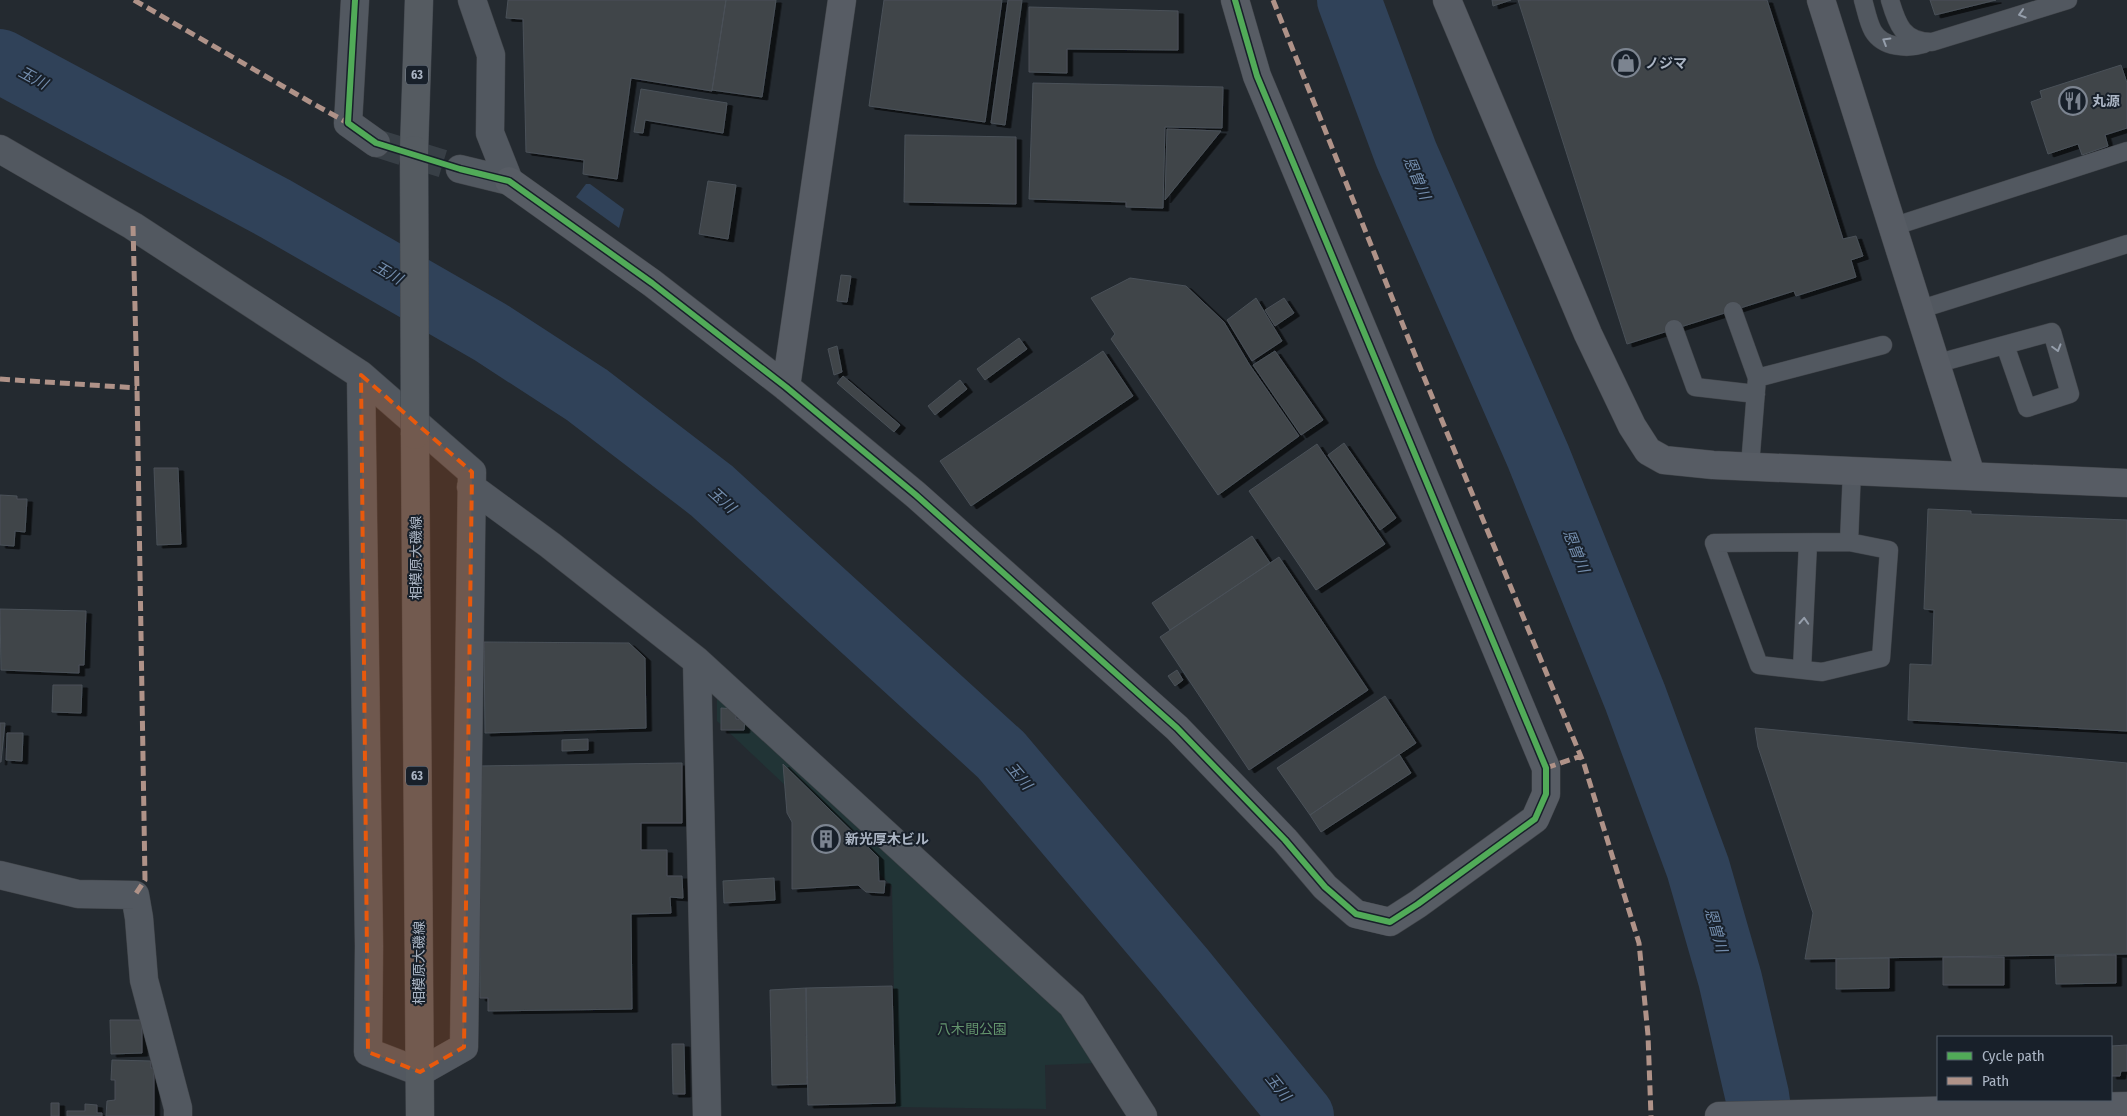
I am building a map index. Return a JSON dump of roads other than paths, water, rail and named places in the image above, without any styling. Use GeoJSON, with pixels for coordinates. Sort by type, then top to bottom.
{"type":"FeatureCollection","features":[{"type":"Feature","properties":{"kind":"main road","name":"相模原大磯線"},"geometry":{"type":"LineString","coordinates":[[419,0],[414,150],[420,1116]]}},
{"type":"Feature","properties":{"kind":"street"},"geometry":{"type":"LineString","coordinates":[[355,0],[348,122],[376,143]]}},
{"type":"Feature","properties":{"kind":"street"},"geometry":{"type":"LineString","coordinates":[[472,0],[491,55],[490,133],[509,181]]}},
{"type":"Feature","properties":{"kind":"street"},"geometry":{"type":"LineString","coordinates":[[786,387],[842,0]]}},
{"type":"Feature","properties":{"kind":"street"},"geometry":{"type":"LineString","coordinates":[[460,169],[509,181],[652,283],[786,387],[916,495],[1177,728],[1285,840],[1326,887],[1356,914],[1390,922],[1418,904],[1535,819],[1546,794],[1546,768],[1256,76],[1235,0]]}},
{"type":"Feature","properties":{"kind":"street"},"geometry":{"type":"LineString","coordinates":[[1448,0],[1588,334],[1632,426],[1648,451],[1664,460],[1750,466],[2127,483]]}},
{"type":"Feature","properties":{"kind":"street"},"geometry":{"type":"LineString","coordinates":[[1820,0],[1971,475]]}},
{"type":"Feature","properties":{"kind":"street"},"geometry":{"type":"LineString","coordinates":[[0,150],[133,226],[361,375],[472,472],[464,1047],[420,1072],[368,1052],[369,946],[361,375]]}},
{"type":"Feature","properties":{"kind":"street"},"geometry":{"type":"LineString","coordinates":[[471,487],[550,545],[697,661],[1072,1005],[1143,1116]]}},
{"type":"Feature","properties":{"kind":"street"},"geometry":{"type":"LineString","coordinates":[[697,661],[707,1116]]}},
{"type":"Feature","properties":{"kind":"street"},"geometry":{"type":"LineString","coordinates":[[0,875],[78,894],[135,895],[139,918],[144,980],[178,1108],[178,1116]]}},
{"type":"Feature","properties":{"kind":"street"},"geometry":{"type":"LineString","coordinates":[[1719,1116],[1868,1114],[2127,1106]]}},
{"type":"Feature","properties":{"kind":"lane"},"geometry":{"type":"LineString","coordinates":[[1863,0],[1874,33],[1886,42],[1898,47],[1913,48],[2068,0]]}},
{"type":"Feature","properties":{"kind":"lane"},"geometry":{"type":"LineString","coordinates":[[1890,0],[1897,22],[1910,38],[1923,42],[1932,42]]}},
{"type":"Feature","properties":{"kind":"lane"},"geometry":{"type":"LineString","coordinates":[[1892,227],[2127,151]]}},
{"type":"Feature","properties":{"kind":"lane"},"geometry":{"type":"LineString","coordinates":[[1918,310],[2127,244]]}},
{"type":"Feature","properties":{"kind":"lane"},"geometry":{"type":"LineString","coordinates":[[1733,311],[1757,386],[1750,466]]}},
{"type":"Feature","properties":{"kind":"lane"},"geometry":{"type":"LineString","coordinates":[[1674,329],[1695,387],[1757,386],[1883,345]]}},
{"type":"Feature","properties":{"kind":"lane"},"geometry":{"type":"LineString","coordinates":[[1935,364],[2052,332],[2070,394],[2027,408],[2005,345]]}},
{"type":"Feature","properties":{"kind":"lane"},"geometry":{"type":"LineString","coordinates":[[1849,542],[1852,470]]}},
{"type":"Feature","properties":{"kind":"lane"},"geometry":{"type":"LineString","coordinates":[[1849,542],[1889,550],[1880,658],[1822,672],[1759,665],[1714,543],[1808,543],[1849,542]]}},
{"type":"Feature","properties":{"kind":"lane"},"geometry":{"type":"LineString","coordinates":[[1802,670],[1808,543]]}},
{"type":"Feature","properties":{"kind":"water"},"geometry":{"type":"Polygon","coordinates":[[[586,184],[590,184],[624,209],[619,228],[576,197],[586,184]]]}},
{"type":"Feature","properties":{"kind":"waterway","name":"恩曽川"},"geometry":{"type":"LineString","coordinates":[[1349,0],[1406,154],[1538,456],[1635,697],[1698,868],[1730,979],[1757,1095],[1760,1116]]}},
{"type":"Feature","properties":{"kind":"waterway","name":"玉川"},"geometry":{"type":"LineString","coordinates":[[0,61],[276,209],[490,332],[587,395],[712,491],[1001,755],[1183,970],[1302,1116]]}},
{"type":"Feature","properties":{"kind":"tunnel"},"geometry":{"type":"LineString","coordinates":[[376,143],[460,169]]}},
{"type":"Feature","properties":{"kind":"place","name":"ノジマ"},"geometry":{"type":"Point","coordinates":[1626,63]}},
{"type":"Feature","properties":{"kind":"place","name":"丸源"},"geometry":{"type":"Point","coordinates":[2073,101]}},
{"type":"Feature","properties":{"kind":"place","name":"新光厚木ビル"},"geometry":{"type":"Point","coordinates":[826,839]}},
{"type":"Feature","properties":{"kind":"park label","name":"八木間公園"},"geometry":{"type":"Point","coordinates":[972,1029]}}]}
